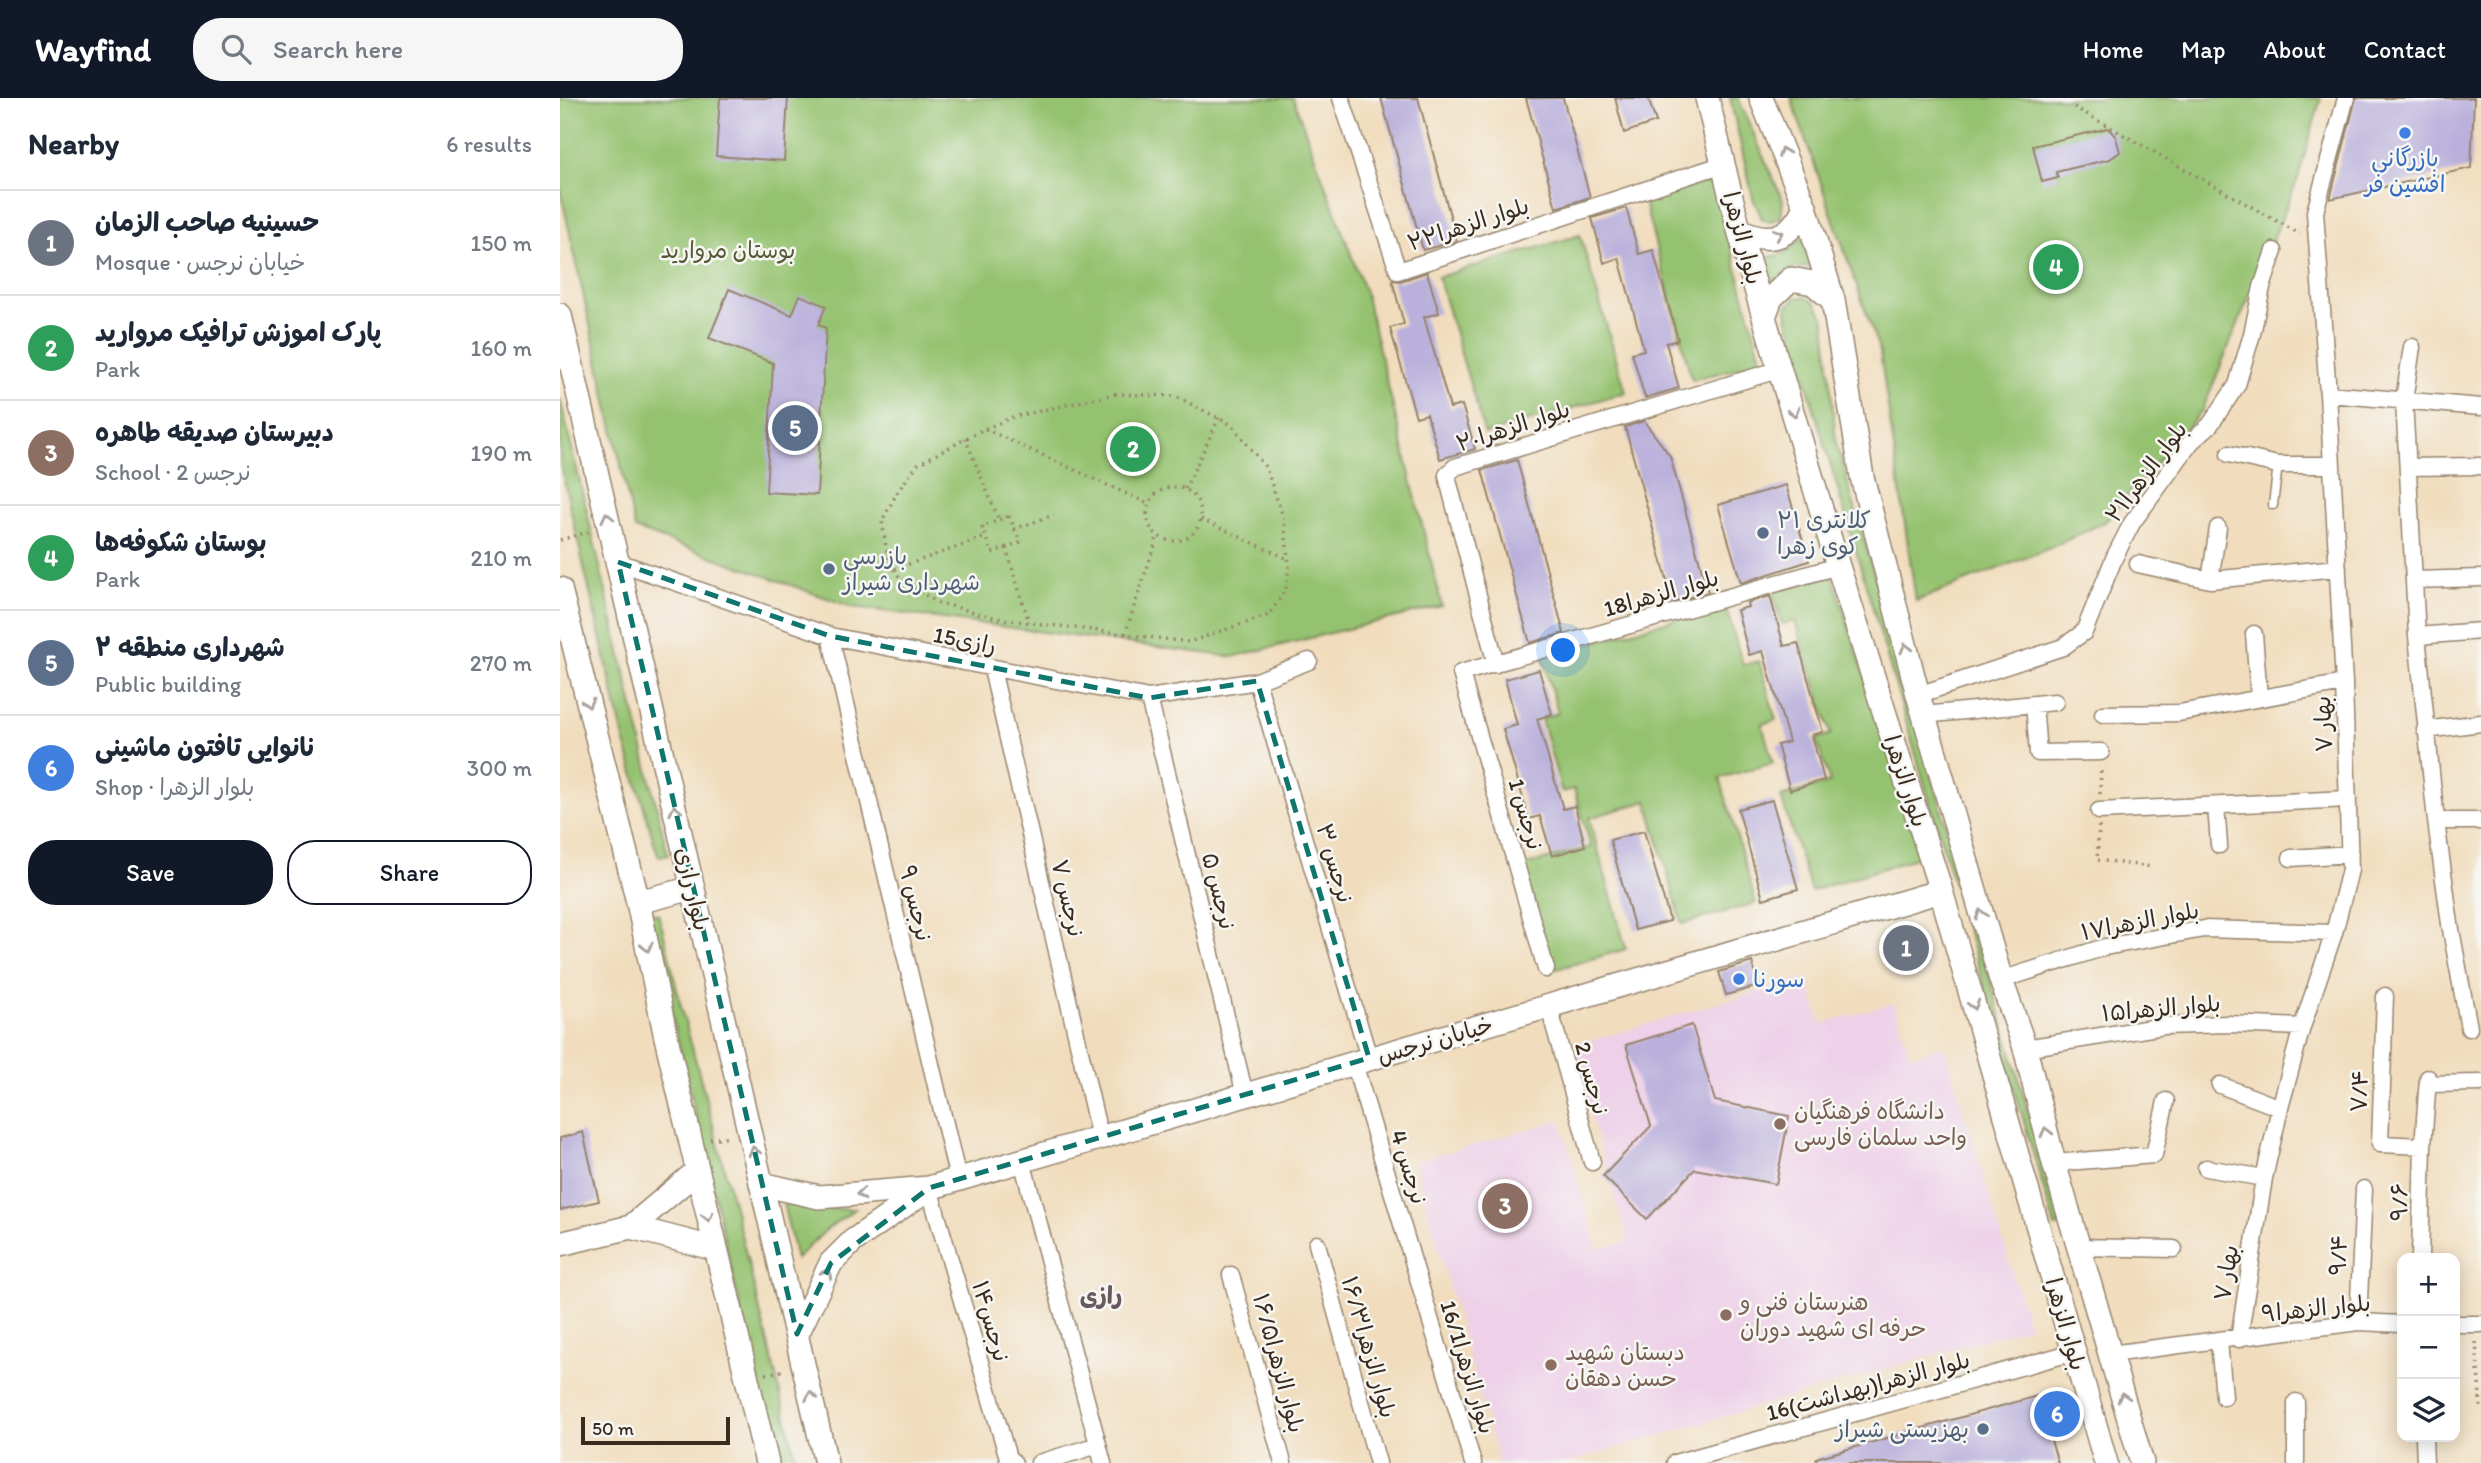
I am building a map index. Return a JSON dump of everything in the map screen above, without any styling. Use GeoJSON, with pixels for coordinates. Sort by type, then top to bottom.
{"type":"FeatureCollection","features":[{"type":"Feature","properties":{"kind":"main road","name":"بلوار الزهرا"},"geometry":{"type":"LineString","coordinates":[[1707,98],[1765,317],[1838,566],[1941,891],[2106,1463]]}},
{"type":"Feature","properties":{"kind":"main road","name":"بلوار الزهرا"},"geometry":{"type":"LineString","coordinates":[[1761,98],[1805,207],[1833,300],[1862,477],[1921,705],[2001,980],[2025,1048],[2054,1163],[2142,1463]]}},
{"type":"Feature","properties":{"kind":"main road"},"geometry":{"type":"LineString","coordinates":[[1740,230],[1762,238],[1779,236],[1794,225],[1805,207]]}},
{"type":"Feature","properties":{"kind":"main road"},"geometry":{"type":"LineString","coordinates":[[1765,317],[1771,298],[1791,279],[1813,283],[1833,300]]}},
{"type":"Feature","properties":{"kind":"main road","name":"بلوار رازی"},"geometry":{"type":"LineString","coordinates":[[560,315],[826,1463]]}},
{"type":"Feature","properties":{"kind":"main road"},"geometry":{"type":"LineString","coordinates":[[560,589],[638,902],[697,1171],[767,1463]]}},
{"type":"Feature","properties":{"kind":"main road"},"geometry":{"type":"LineString","coordinates":[[638,902],[693,888]]}},
{"type":"Feature","properties":{"kind":"main road","name":"خیابان نرجس"},"geometry":{"type":"LineString","coordinates":[[929,1188],[1941,891]]}},
{"type":"Feature","properties":{"kind":"main road"},"geometry":{"type":"LineString","coordinates":[[560,1244],[631,1227],[697,1171]]}},
{"type":"Feature","properties":{"kind":"main road"},"geometry":{"type":"LineString","coordinates":[[761,1184],[819,1197],[929,1188]]}},
{"type":"Feature","properties":{"kind":"main road"},"geometry":{"type":"LineString","coordinates":[[797,1334],[831,1264],[853,1241],[929,1188]]}},
{"type":"Feature","properties":{"kind":"main road"},"geometry":{"type":"LineString","coordinates":[[631,1227],[716,1249]]}},
{"type":"Feature","properties":{"kind":"main road"},"geometry":{"type":"LineString","coordinates":[[2040,1236],[2077,1239]]}},
{"type":"Feature","properties":{"kind":"street","name":"بلوار الزهرا۲۲"},"geometry":{"type":"LineString","coordinates":[[1341,98],[1398,271],[1724,164]]}},
{"type":"Feature","properties":{"kind":"street","name":"بهار ۷"},"geometry":{"type":"LineString","coordinates":[[2238,1339],[2264,1178],[2280,1108],[2302,1027],[2334,933],[2350,870],[2344,682],[2315,212],[2346,98]]}},
{"type":"Feature","properties":{"kind":"street","name":"بلوار الزهرا۲۱"},"geometry":{"type":"LineString","coordinates":[[1921,705],[2063,647],[2084,632],[2115,556],[2132,523],[2191,442],[2210,425],[2237,384],[2274,251]]}},
{"type":"Feature","properties":{"kind":"street"},"geometry":{"type":"LineString","coordinates":[[2412,346],[2404,400],[2417,636],[2436,821],[2469,1028]]}},
{"type":"Feature","properties":{"kind":"street","name":"بلوار الزهرا۲۰"},"geometry":{"type":"LineString","coordinates":[[1496,664],[1447,475],[1455,467],[1781,369]]}},
{"type":"Feature","properties":{"kind":"street"},"geometry":{"type":"LineString","coordinates":[[2328,394],[2481,407]]}},
{"type":"Feature","properties":{"kind":"street"},"geometry":{"type":"LineString","coordinates":[[2229,454],[2278,466],[2332,465]]}},
{"type":"Feature","properties":{"kind":"street"},"geometry":{"type":"LineString","coordinates":[[2408,467],[2481,466]]}},
{"type":"Feature","properties":{"kind":"street"},"geometry":{"type":"LineString","coordinates":[[2210,580],[2218,528]]}},
{"type":"Feature","properties":{"kind":"street","name":"15رازی"},"geometry":{"type":"LineString","coordinates":[[618,562],[830,636],[1149,698],[1258,681],[1309,661]]}},
{"type":"Feature","properties":{"kind":"street"},"geometry":{"type":"LineString","coordinates":[[2138,564],[2210,580],[2337,568]]}},
{"type":"Feature","properties":{"kind":"street","name":"18بلوار الزهرا"},"geometry":{"type":"LineString","coordinates":[[1461,673],[1838,566]]}},
{"type":"Feature","properties":{"kind":"street"},"geometry":{"type":"LineString","coordinates":[[2414,580],[2481,578]]}},
{"type":"Feature","properties":{"kind":"street"},"geometry":{"type":"LineString","coordinates":[[2417,636],[2481,631]]}},
{"type":"Feature","properties":{"kind":"street"},"geometry":{"type":"LineString","coordinates":[[2254,635],[2259,698]]}},
{"type":"Feature","properties":{"kind":"street","name":"نرجس ۹"},"geometry":{"type":"LineString","coordinates":[[830,636],[958,1179]]}},
{"type":"Feature","properties":{"kind":"street","name":"نرجس ۷"},"geometry":{"type":"LineString","coordinates":[[992,669],[1100,1138]]}},
{"type":"Feature","properties":{"kind":"street","name":"1 نرجس"},"geometry":{"type":"LineString","coordinates":[[1461,673],[1546,968]]}},
{"type":"Feature","properties":{"kind":"street","name":"نرجس ۳"},"geometry":{"type":"LineString","coordinates":[[1258,681],[1362,1061]]}},
{"type":"Feature","properties":{"kind":"street"},"geometry":{"type":"LineString","coordinates":[[2103,714],[2179,713],[2344,682]]}},
{"type":"Feature","properties":{"kind":"street","name":"نرجس ۵"},"geometry":{"type":"LineString","coordinates":[[1149,698],[1245,1095]]}},
{"type":"Feature","properties":{"kind":"street"},"geometry":{"type":"LineString","coordinates":[[1921,705],[2055,702]]}},
{"type":"Feature","properties":{"kind":"street"},"geometry":{"type":"LineString","coordinates":[[2034,704],[2038,753],[2101,752]]}},
{"type":"Feature","properties":{"kind":"street"},"geometry":{"type":"LineString","coordinates":[[2425,730],[2481,723]]}},
{"type":"Feature","properties":{"kind":"street"},"geometry":{"type":"LineString","coordinates":[[2099,811],[2348,799]]}},
{"type":"Feature","properties":{"kind":"street"},"geometry":{"type":"LineString","coordinates":[[2216,806],[2219,845]]}},
{"type":"Feature","properties":{"kind":"street"},"geometry":{"type":"LineString","coordinates":[[2436,821],[2481,821]]}},
{"type":"Feature","properties":{"kind":"street"},"geometry":{"type":"LineString","coordinates":[[2291,858],[2350,854]]}},
{"type":"Feature","properties":{"kind":"street","name":"بلوار الزهرا۱۷"},"geometry":{"type":"LineString","coordinates":[[2001,980],[2105,947],[2204,929],[2334,933]]}},
{"type":"Feature","properties":{"kind":"street","name":"۷/۴"},"geometry":{"type":"LineString","coordinates":[[2385,996],[2379,1144],[2423,1146]]}},
{"type":"Feature","properties":{"kind":"street","name":"2 نرجس"},"geometry":{"type":"LineString","coordinates":[[1549,1007],[1592,1162]]}},
{"type":"Feature","properties":{"kind":"street","name":"بلوار الزهرا۱۵"},"geometry":{"type":"LineString","coordinates":[[2025,1048],[2164,1026],[2228,1024],[2302,1027]]}},
{"type":"Feature","properties":{"kind":"street","name":"4 نرجس"},"geometry":{"type":"LineString","coordinates":[[1362,1061],[1420,1283]]}},
{"type":"Feature","properties":{"kind":"street","name":"۹/۶"},"geometry":{"type":"LineString","coordinates":[[2420,1253],[2428,1081],[2481,1083]]}},
{"type":"Feature","properties":{"kind":"street"},"geometry":{"type":"LineString","coordinates":[[2220,1085],[2280,1108]]}},
{"type":"Feature","properties":{"kind":"street"},"geometry":{"type":"LineString","coordinates":[[2054,1163],[2154,1156],[2166,1101]]}},
{"type":"Feature","properties":{"kind":"street"},"geometry":{"type":"LineString","coordinates":[[1022,1161],[1103,1463]]}},
{"type":"Feature","properties":{"kind":"street"},"geometry":{"type":"LineString","coordinates":[[2206,1168],[2264,1178]]}},
{"type":"Feature","properties":{"kind":"street","name":"نرجس۱۴"},"geometry":{"type":"LineString","coordinates":[[929,1188],[1007,1458],[1014,1463]]}},
{"type":"Feature","properties":{"kind":"street","name":"۹/۴"},"geometry":{"type":"LineString","coordinates":[[2358,1322],[2364,1189]]}},
{"type":"Feature","properties":{"kind":"street"},"geometry":{"type":"LineString","coordinates":[[2077,1239],[2174,1249]]}},
{"type":"Feature","properties":{"kind":"street","name":"بلوار الزهرا۱۶/۳"},"geometry":{"type":"LineString","coordinates":[[1317,1244],[1378,1463]]}},
{"type":"Feature","properties":{"kind":"street","name":"بلوار الزهرا۱۶/۵"},"geometry":{"type":"LineString","coordinates":[[1231,1275],[1283,1463]]}},
{"type":"Feature","properties":{"kind":"street","name":"بلوار الزهرا16/1"},"geometry":{"type":"LineString","coordinates":[[1420,1283],[1473,1463]]}},
{"type":"Feature","properties":{"kind":"street","name":"بلوار الزهرا۹"},"geometry":{"type":"LineString","coordinates":[[2110,1354],[2358,1322],[2397,1324]]}},
{"type":"Feature","properties":{"kind":"street"},"geometry":{"type":"LineString","coordinates":[[2460,1324],[2478,1324]]}},
{"type":"Feature","properties":{"kind":"street"},"geometry":{"type":"LineString","coordinates":[[2219,1342],[2224,1397]]}},
{"type":"Feature","properties":{"kind":"street","name":"16بلوار الزهرا(بهداشت)"},"geometry":{"type":"LineString","coordinates":[[1675,1463],[2074,1352]]}},
{"type":"Feature","properties":{"kind":"street"},"geometry":{"type":"LineString","coordinates":[[2296,1402],[2296,1463]]}},
{"type":"Feature","properties":{"kind":"street"},"geometry":{"type":"LineString","coordinates":[[2424,1442],[2425,1463]]}},
{"type":"Feature","properties":{"kind":"street"},"geometry":{"type":"LineString","coordinates":[[1039,1463],[1098,1445]]}},
{"type":"Feature","properties":{"kind":"lane"},"geometry":{"type":"LineString","coordinates":[[2273,505],[2278,466]]}},
{"type":"Feature","properties":{"kind":"path"},"geometry":{"type":"LineString","coordinates":[[2074,107],[2317,244]]}},
{"type":"Feature","properties":{"kind":"path"},"geometry":{"type":"LineString","coordinates":[[1115,394],[1175,396],[1219,418],[1232,425],[1266,468],[1284,519],[1288,559],[1286,589],[1269,615],[1189,642],[1001,619],[939,603],[903,583],[888,559],[881,521],[918,464],[1013,416],[1115,394]]}},
{"type":"Feature","properties":{"kind":"path"},"geometry":{"type":"LineString","coordinates":[[1185,489],[1219,418]]}},
{"type":"Feature","properties":{"kind":"path"},"geometry":{"type":"LineString","coordinates":[[984,429],[1149,504]]}},
{"type":"Feature","properties":{"kind":"path"},"geometry":{"type":"LineString","coordinates":[[965,438],[999,520]]}},
{"type":"Feature","properties":{"kind":"path"},"geometry":{"type":"LineString","coordinates":[[1177,487],[1185,489],[1198,502],[1201,519],[1198,528],[1184,539],[1166,540],[1158,535],[1148,521],[1149,504],[1160,491],[1177,487]]}},
{"type":"Feature","properties":{"kind":"path"},"geometry":{"type":"LineString","coordinates":[[1014,529],[1054,514]]}},
{"type":"Feature","properties":{"kind":"path"},"geometry":{"type":"LineString","coordinates":[[1009,516],[1020,542],[992,553],[982,527],[999,520],[1009,516]]}},
{"type":"Feature","properties":{"kind":"path"},"geometry":{"type":"LineString","coordinates":[[1201,519],[1288,559]]}},
{"type":"Feature","properties":{"kind":"path"},"geometry":{"type":"LineString","coordinates":[[560,540],[610,527]]}},
{"type":"Feature","properties":{"kind":"path"},"geometry":{"type":"LineString","coordinates":[[1125,634],[1158,535]]}},
{"type":"Feature","properties":{"kind":"path"},"geometry":{"type":"LineString","coordinates":[[895,569],[986,537]]}},
{"type":"Feature","properties":{"kind":"path"},"geometry":{"type":"LineString","coordinates":[[1006,548],[1029,622]]}},
{"type":"Feature","properties":{"kind":"path"},"geometry":{"type":"LineString","coordinates":[[691,1142],[750,1133]]}},
{"type":"Feature","properties":{"kind":"path"},"geometry":{"type":"LineString","coordinates":[[2478,1324],[2481,1410]]}},
{"type":"Feature","properties":{"kind":"path"},"geometry":{"type":"LineString","coordinates":[[746,1377],[805,1368]]}},
{"type":"Feature","properties":{"kind":"highlighted area"},"geometry":{"type":"Polygon","coordinates":[[[618,562],[830,636],[1149,698],[1257,681],[1369,1058],[929,1188],[831,1263],[797,1334],[618,562]]]}},
{"type":"Feature","properties":{"kind":"shaded area"},"geometry":{"type":"Polygon","coordinates":[[[1807,977],[1821,1024],[1894,1003],[1910,1056],[1944,1046],[2029,1327],[1566,1463],[1499,1463],[1414,1162],[1560,1120],[1598,1249],[1628,1241],[1570,1047],[1807,977]]]}},
{"type":"Feature","properties":{"kind":"green space","name":"بوستان مروارید"},"geometry":{"type":"Polygon","coordinates":[[[560,98],[1293,98],[1365,292],[1442,606],[1232,657],[852,607],[635,529],[560,189],[560,98]]]}},
{"type":"Feature","properties":{"kind":"green space"},"geometry":{"type":"Polygon","coordinates":[[[1730,98],[1738,98],[1783,201],[1781,217],[1770,222],[1762,219],[1753,198],[1730,98]]]}},
{"type":"Feature","properties":{"kind":"green space"},"geometry":{"type":"Polygon","coordinates":[[[1791,98],[2321,98],[2297,181],[2202,411],[2105,522],[2050,548],[1916,601],[1880,352],[1791,98]]]}},
{"type":"Feature","properties":{"kind":"green space"},"geometry":{"type":"Polygon","coordinates":[[[1713,180],[1762,362],[1692,380],[1643,198],[1713,180]]]}},
{"type":"Feature","properties":{"kind":"green space"},"geometry":{"type":"Polygon","coordinates":[[[1580,235],[1626,392],[1485,434],[1438,277],[1580,235]]]}},
{"type":"Feature","properties":{"kind":"green space"},"geometry":{"type":"Polygon","coordinates":[[[1806,236],[1816,265],[1791,269],[1769,283],[1760,259],[1783,254],[1806,236]]]}},
{"type":"Feature","properties":{"kind":"green space"},"geometry":{"type":"Polygon","coordinates":[[[1796,297],[1805,297],[1816,303],[1825,321],[1836,442],[2061,1226],[2055,1227],[1788,320],[1787,307],[1796,297]]]}},
{"type":"Feature","properties":{"kind":"green space"},"geometry":{"type":"Polygon","coordinates":[[[560,398],[668,855],[658,856],[624,739],[560,464],[560,398]]]}},
{"type":"Feature","properties":{"kind":"green space"},"geometry":{"type":"Polygon","coordinates":[[[1832,574],[1922,856],[1811,891],[1781,797],[1830,782],[1816,739],[1831,734],[1795,621],[1782,624],[1772,593],[1832,574]]]}},
{"type":"Feature","properties":{"kind":"green space"},"geometry":{"type":"Polygon","coordinates":[[[1725,605],[1743,665],[1759,661],[1776,720],[1762,724],[1773,763],[1720,778],[1756,903],[1682,924],[1647,801],[1589,818],[1626,949],[1553,970],[1523,866],[1591,847],[1574,789],[1562,792],[1541,719],[1558,713],[1542,657],[1725,605]]]}},
{"type":"Feature","properties":{"kind":"green space"},"geometry":{"type":"Polygon","coordinates":[[[648,913],[658,914],[662,927],[797,1463],[777,1463],[648,913]]]}},
{"type":"Feature","properties":{"kind":"green space"},"geometry":{"type":"Polygon","coordinates":[[[783,1203],[811,1209],[855,1209],[827,1229],[796,1259],[783,1203]]]}},
{"type":"Feature","properties":{"kind":"building"},"geometry":{"type":"Polygon","coordinates":[[[720,98],[788,98],[784,161],[716,156],[720,98]]]}},
{"type":"Feature","properties":{"kind":"building"},"geometry":{"type":"Polygon","coordinates":[[[1381,98],[1418,98],[1457,241],[1423,250],[1381,98]]]}},
{"type":"Feature","properties":{"kind":"building"},"geometry":{"type":"Polygon","coordinates":[[[1526,98],[1563,98],[1590,197],[1556,208],[1526,98]]]}},
{"type":"Feature","properties":{"kind":"building"},"geometry":{"type":"Polygon","coordinates":[[[1615,98],[1648,98],[1656,122],[1624,133],[1615,98]]]}},
{"type":"Feature","properties":{"kind":"building","name":"بازرگانی افشین فر"},"geometry":{"type":"Polygon","coordinates":[[[2356,98],[2474,98],[2471,168],[2330,199],[2356,98]]]}},
{"type":"Feature","properties":{"kind":"building"},"geometry":{"type":"Polygon","coordinates":[[[2108,128],[2116,137],[2120,152],[2110,159],[2056,172],[2058,178],[2042,182],[2033,146],[2108,128]]]}},
{"type":"Feature","properties":{"kind":"building"},"geometry":{"type":"Polygon","coordinates":[[[1626,208],[1639,254],[1653,250],[1678,340],[1666,343],[1679,388],[1645,398],[1632,353],[1644,350],[1619,258],[1604,263],[1592,218],[1626,208]]]}},
{"type":"Feature","properties":{"kind":"building"},"geometry":{"type":"Polygon","coordinates":[[[1427,272],[1439,313],[1424,317],[1450,408],[1462,405],[1475,449],[1440,459],[1427,414],[1416,417],[1390,328],[1404,324],[1392,280],[1401,281],[1427,272]]]}},
{"type":"Feature","properties":{"kind":"building"},"geometry":{"type":"Polygon","coordinates":[[[729,289],[792,315],[800,295],[826,306],[818,325],[826,328],[817,495],[766,492],[773,363],[709,338],[729,289]]]}},
{"type":"Feature","properties":{"kind":"building"},"geometry":{"type":"Polygon","coordinates":[[[1644,421],[1670,456],[1708,592],[1673,602],[1625,427],[1644,421]]]}},
{"type":"Feature","properties":{"kind":"building"},"geometry":{"type":"Polygon","coordinates":[[[1517,460],[1564,633],[1530,643],[1482,470],[1517,460]]]}},
{"type":"Feature","properties":{"kind":"building","name":"کلانتری ۲۱ کوی زهرا"},"geometry":{"type":"Polygon","coordinates":[[[1786,485],[1809,561],[1741,583],[1718,505],[1786,485]]]}},
{"type":"Feature","properties":{"kind":"building"},"geometry":{"type":"Polygon","coordinates":[[[1770,596],[1784,646],[1798,643],[1823,732],[1812,735],[1824,780],[1790,790],[1777,745],[1789,742],[1763,651],[1749,655],[1737,610],[1748,607],[1747,603],[1770,596]]]}},
{"type":"Feature","properties":{"kind":"building"},"geometry":{"type":"Polygon","coordinates":[[[1539,670],[1552,714],[1537,719],[1563,809],[1575,806],[1585,846],[1552,856],[1540,816],[1529,819],[1503,729],[1517,725],[1505,679],[1539,670]]]}},
{"type":"Feature","properties":{"kind":"building"},"geometry":{"type":"Polygon","coordinates":[[[1772,800],[1798,889],[1763,899],[1738,809],[1772,800]]]}},
{"type":"Feature","properties":{"kind":"building"},"geometry":{"type":"Polygon","coordinates":[[[1644,831],[1670,921],[1635,930],[1610,840],[1644,831]]]}},
{"type":"Feature","properties":{"kind":"building","name":"سورنا"},"geometry":{"type":"Polygon","coordinates":[[[1752,962],[1759,986],[1726,995],[1719,972],[1752,962]]]}},
{"type":"Feature","properties":{"kind":"building"},"geometry":{"type":"Polygon","coordinates":[[[1692,1025],[1715,1101],[1789,1116],[1776,1184],[1695,1169],[1647,1219],[1603,1176],[1651,1126],[1626,1045],[1692,1025]]]}},
{"type":"Feature","properties":{"kind":"building"},"geometry":{"type":"Polygon","coordinates":[[[583,1132],[599,1201],[560,1210],[560,1138],[583,1132]]]}},
{"type":"Feature","properties":{"kind":"building","name":"بهزیستی شیراز"},"geometry":{"type":"Polygon","coordinates":[[[2037,1396],[2058,1463],[1817,1463],[1816,1458],[2037,1396]]]}},
{"type":"Feature","properties":{"kind":"place","name":"بازرگانی افشین فر"},"geometry":{"type":"Point","coordinates":[2405,133]}},
{"type":"Feature","properties":{"kind":"place","name":"بوستان شکوفه‌ها"},"geometry":{"type":"Point","coordinates":[2056,267]}},
{"type":"Feature","properties":{"kind":"place","name":"شهرداری منطقه ۲"},"geometry":{"type":"Point","coordinates":[795,428]}},
{"type":"Feature","properties":{"kind":"place","name":"پارک اموزش ترافیک مروارید"},"geometry":{"type":"Point","coordinates":[1133,449]}},
{"type":"Feature","properties":{"kind":"place","name":"کلانتری ۲۱ کوی زهرا"},"geometry":{"type":"Point","coordinates":[1763,533]}},
{"type":"Feature","properties":{"kind":"place","name":"بازرسی شهرداری شیراز"},"geometry":{"type":"Point","coordinates":[829,569]}},
{"type":"Feature","properties":{"kind":"place","name":"حسینیه صاحب الزمان"},"geometry":{"type":"Point","coordinates":[1906,948]}},
{"type":"Feature","properties":{"kind":"place","name":"سورنا"},"geometry":{"type":"Point","coordinates":[1739,979]}},
{"type":"Feature","properties":{"kind":"place","name":"دانشگاه فرهنگیان واحد سلمان فارسی"},"geometry":{"type":"Point","coordinates":[1780,1124]}},
{"type":"Feature","properties":{"kind":"place","name":"دبیرستان صدیقه طاهره"},"geometry":{"type":"Point","coordinates":[1505,1206]}},
{"type":"Feature","properties":{"kind":"place","name":"هنرستان فنی و حرفه ای شهید دوران"},"geometry":{"type":"Point","coordinates":[1726,1315]}},
{"type":"Feature","properties":{"kind":"place","name":"دبستان شهید حسن دهقان"},"geometry":{"type":"Point","coordinates":[1551,1365]}},
{"type":"Feature","properties":{"kind":"place","name":"نانوایی تافتون ماشینی"},"geometry":{"type":"Point","coordinates":[2057,1414]}},
{"type":"Feature","properties":{"kind":"place","name":"بهزیستی شیراز"},"geometry":{"type":"Point","coordinates":[1983,1429]}},
{"type":"Feature","properties":{"kind":"district","name":"رازی"},"geometry":{"type":"Point","coordinates":[1101,1296]}}]}
